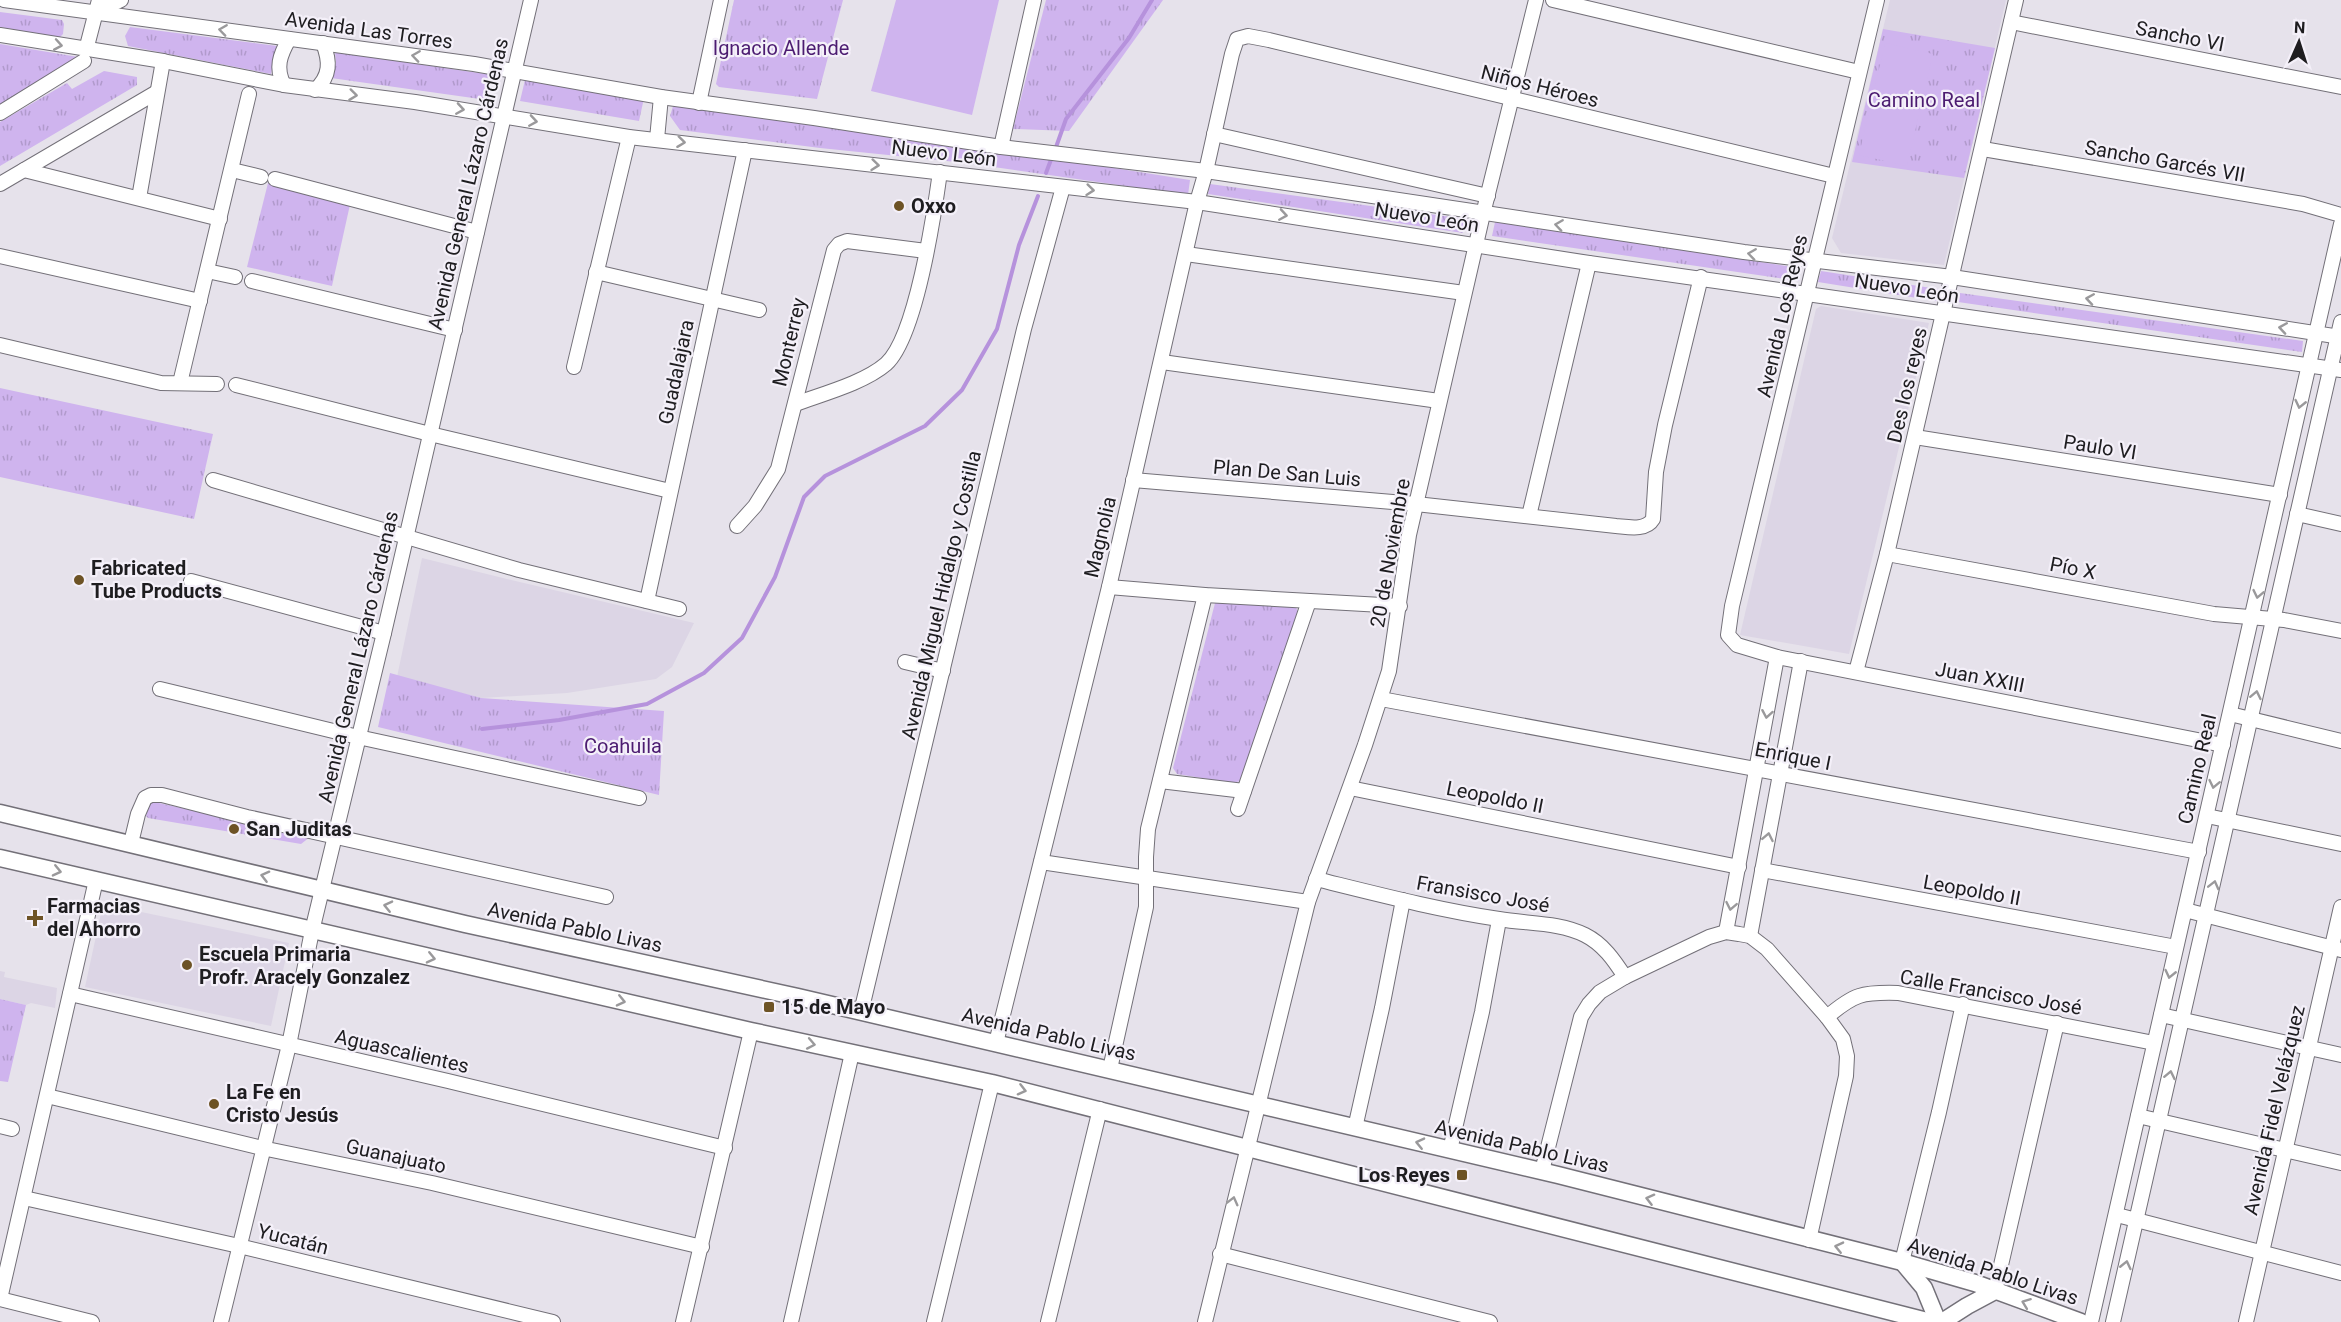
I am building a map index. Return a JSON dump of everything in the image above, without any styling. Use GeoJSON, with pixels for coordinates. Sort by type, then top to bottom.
{"type":"FeatureCollection","features":[{"type":"Feature","properties":{"kind":"main road","name":"Avenida Pablo Livas"},"geometry":{"type":"LineString","coordinates":[[0,813],[546,943],[996,1042],[1542,1171],[1902,1262],[1995,1291],[2081,1322]]}},
{"type":"Feature","properties":{"kind":"main road"},"geometry":{"type":"LineString","coordinates":[[0,858],[751,1031],[992,1083],[1100,1109],[1246,1149],[1546,1222],[1931,1322]]}},
{"type":"Feature","properties":{"kind":"main road"},"geometry":{"type":"LineString","coordinates":[[1902,1262],[1924,1288],[1940,1322],[1995,1291]]}},
{"type":"Feature","properties":{"kind":"main road"},"geometry":{"type":"LineString","coordinates":[[1882,1310],[1896,1322]]}},
{"type":"Feature","properties":{"kind":"street","name":"Avenida Las Torres"},"geometry":{"type":"LineString","coordinates":[[4,0],[97,6],[289,39],[474,64],[516,72]]}},
{"type":"Feature","properties":{"kind":"street"},"geometry":{"type":"LineString","coordinates":[[0,113],[85,55],[97,6],[121,0]]}},
{"type":"Feature","properties":{"kind":"street","name":"Avenida General Lázaro Cárdenas"},"geometry":{"type":"LineString","coordinates":[[221,1322],[289,1045],[312,931],[516,72],[531,0]]}},
{"type":"Feature","properties":{"kind":"street"},"geometry":{"type":"LineString","coordinates":[[699,102],[721,0]]}},
{"type":"Feature","properties":{"kind":"street"},"geometry":{"type":"LineString","coordinates":[[1001,147],[1034,0]]}},
{"type":"Feature","properties":{"kind":"street","name":"20 de Noviembre"},"geometry":{"type":"LineString","coordinates":[[1205,1322],[1308,902],[1350,788],[1389,671],[1409,534],[1464,293],[1536,0]]}},
{"type":"Feature","properties":{"kind":"street"},"geometry":{"type":"LineString","coordinates":[[1553,0],[1859,72]]}},
{"type":"Feature","properties":{"kind":"street","name":"Avenida Los Reyes"},"geometry":{"type":"LineString","coordinates":[[1731,641],[1728,628],[1732,606],[1816,263],[1833,176],[1877,0]]}},
{"type":"Feature","properties":{"kind":"street","name":"Des los reyes"},"geometry":{"type":"LineString","coordinates":[[1856,672],[1915,437],[2016,0]]}},
{"type":"Feature","properties":{"kind":"street","name":"Sancho VI"},"geometry":{"type":"LineString","coordinates":[[2011,22],[2341,87]]}},
{"type":"Feature","properties":{"kind":"street"},"geometry":{"type":"LineString","coordinates":[[0,35],[85,55],[163,61],[284,85],[504,116]]}},
{"type":"Feature","properties":{"kind":"street","name":"Niños Héroes"},"geometry":{"type":"LineString","coordinates":[[1237,39],[1248,36],[1263,38],[1833,176]]}},
{"type":"Feature","properties":{"kind":"street"},"geometry":{"type":"LineString","coordinates":[[284,85],[280,78],[279,63],[289,39]]}},
{"type":"Feature","properties":{"kind":"street","name":"Magnolia"},"geometry":{"type":"LineString","coordinates":[[996,1042],[1109,587],[1197,202],[1237,39]]}},
{"type":"Feature","properties":{"kind":"street"},"geometry":{"type":"LineString","coordinates":[[315,90],[325,79],[328,70],[329,63],[323,43]]}},
{"type":"Feature","properties":{"kind":"street"},"geometry":{"type":"LineString","coordinates":[[139,198],[163,61]]}},
{"type":"Feature","properties":{"kind":"street","name":"Nuevo León"},"geometry":{"type":"LineString","coordinates":[[516,72],[661,97],[825,119],[1001,147],[1206,171],[1816,263],[1952,278],[2339,337]]}},
{"type":"Feature","properties":{"kind":"street"},"geometry":{"type":"LineString","coordinates":[[0,184],[157,92]]}},
{"type":"Feature","properties":{"kind":"street"},"geometry":{"type":"LineString","coordinates":[[180,383],[249,94]]}},
{"type":"Feature","properties":{"kind":"street"},"geometry":{"type":"LineString","coordinates":[[657,139],[661,97]]}},
{"type":"Feature","properties":{"kind":"street","name":"Nuevo León"},"geometry":{"type":"LineString","coordinates":[[504,116],[629,137],[1197,202],[1943,314],[2336,369]]}},
{"type":"Feature","properties":{"kind":"street"},"geometry":{"type":"LineString","coordinates":[[1214,134],[1488,196]]}},
{"type":"Feature","properties":{"kind":"street"},"geometry":{"type":"LineString","coordinates":[[574,367],[629,137]]}},
{"type":"Feature","properties":{"kind":"street","name":"Sancho Garcés VII"},"geometry":{"type":"LineString","coordinates":[[1983,149],[2303,204],[2341,215]]}},
{"type":"Feature","properties":{"kind":"street","name":"Guadalajara"},"geometry":{"type":"LineString","coordinates":[[647,601],[745,150]]}},
{"type":"Feature","properties":{"kind":"street"},"geometry":{"type":"LineString","coordinates":[[24,170],[220,219]]}},
{"type":"Feature","properties":{"kind":"street"},"geometry":{"type":"LineString","coordinates":[[232,170],[477,232]]}},
{"type":"Feature","properties":{"kind":"street"},"geometry":{"type":"LineString","coordinates":[[795,404],[866,376],[885,365],[896,353],[910,320],[926,251],[940,172]]}},
{"type":"Feature","properties":{"kind":"street","name":"Avenida Miguel Hidalgo y Costilla"},"geometry":{"type":"LineString","coordinates":[[861,1012],[1024,329],[1063,187]]}},
{"type":"Feature","properties":{"kind":"street","name":"Camino Real"},"geometry":{"type":"LineString","coordinates":[[2091,1322],[2341,224]]}},
{"type":"Feature","properties":{"kind":"street","name":"Monterrey"},"geometry":{"type":"LineString","coordinates":[[737,526],[761,497],[778,469],[827,269],[834,250],[839,244],[848,241],[926,251]]}},
{"type":"Feature","properties":{"kind":"street"},"geometry":{"type":"LineString","coordinates":[[1186,254],[1464,293]]}},
{"type":"Feature","properties":{"kind":"street"},"geometry":{"type":"LineString","coordinates":[[0,256],[200,301]]}},
{"type":"Feature","properties":{"kind":"street"},"geometry":{"type":"LineString","coordinates":[[1529,516],[1589,262]]}},
{"type":"Feature","properties":{"kind":"street"},"geometry":{"type":"LineString","coordinates":[[207,271],[235,277]]}},
{"type":"Feature","properties":{"kind":"street"},"geometry":{"type":"LineString","coordinates":[[596,272],[759,310]]}},
{"type":"Feature","properties":{"kind":"street","name":"Plan De San Luis"},"geometry":{"type":"LineString","coordinates":[[1133,480],[1416,504],[1616,526],[1650,524],[1653,519],[1656,472],[1665,425],[1701,277]]}},
{"type":"Feature","properties":{"kind":"street"},"geometry":{"type":"LineString","coordinates":[[252,281],[454,330]]}},
{"type":"Feature","properties":{"kind":"street"},"geometry":{"type":"LineString","coordinates":[[2113,1322],[2272,619],[2297,514],[2336,369],[2341,322]]}},
{"type":"Feature","properties":{"kind":"street"},"geometry":{"type":"LineString","coordinates":[[0,345],[142,379],[217,384]]}},
{"type":"Feature","properties":{"kind":"street"},"geometry":{"type":"LineString","coordinates":[[1162,362],[1439,401]]}},
{"type":"Feature","properties":{"kind":"street"},"geometry":{"type":"LineString","coordinates":[[236,385],[670,491]]}},
{"type":"Feature","properties":{"kind":"street","name":"Paulo VI"},"geometry":{"type":"LineString","coordinates":[[1915,437],[2280,495]]}},
{"type":"Feature","properties":{"kind":"street"},"geometry":{"type":"LineString","coordinates":[[213,480],[519,570],[679,609]]}},
{"type":"Feature","properties":{"kind":"street"},"geometry":{"type":"LineString","coordinates":[[2297,514],[2341,524]]}},
{"type":"Feature","properties":{"kind":"street","name":"Pío X"},"geometry":{"type":"LineString","coordinates":[[1887,554],[2214,614],[2272,619],[2341,631]]}},
{"type":"Feature","properties":{"kind":"street"},"geometry":{"type":"LineString","coordinates":[[191,581],[384,633]]}},
{"type":"Feature","properties":{"kind":"street"},"geometry":{"type":"LineString","coordinates":[[1109,587],[1400,606]]}},
{"type":"Feature","properties":{"kind":"street"},"geometry":{"type":"LineString","coordinates":[[1110,1069],[1146,907],[1148,829],[1205,595]]}},
{"type":"Feature","properties":{"kind":"street"},"geometry":{"type":"LineString","coordinates":[[1238,809],[1309,601]]}},
{"type":"Feature","properties":{"kind":"street","name":"Juan XXIII"},"geometry":{"type":"LineString","coordinates":[[1731,641],[1744,648],[1777,657],[2223,745]]}},
{"type":"Feature","properties":{"kind":"street"},"geometry":{"type":"LineString","coordinates":[[1726,932],[1777,657]]}},
{"type":"Feature","properties":{"kind":"street"},"geometry":{"type":"LineString","coordinates":[[905,662],[943,671]]}},
{"type":"Feature","properties":{"kind":"street"},"geometry":{"type":"LineString","coordinates":[[1750,936],[1801,662]]}},
{"type":"Feature","properties":{"kind":"street"},"geometry":{"type":"LineString","coordinates":[[160,689],[358,737],[639,798]]}},
{"type":"Feature","properties":{"kind":"street","name":"Enrique I"},"geometry":{"type":"LineString","coordinates":[[1381,699],[2199,852]]}},
{"type":"Feature","properties":{"kind":"street"},"geometry":{"type":"LineString","coordinates":[[2230,714],[2341,741]]}},
{"type":"Feature","properties":{"kind":"street"},"geometry":{"type":"LineString","coordinates":[[1160,781],[1244,791]]}},
{"type":"Feature","properties":{"kind":"street","name":"Leopoldo II"},"geometry":{"type":"LineString","coordinates":[[1350,788],[1739,867]]}},
{"type":"Feature","properties":{"kind":"street"},"geometry":{"type":"LineString","coordinates":[[130,843],[141,804],[151,795],[178,799],[335,837],[606,897]]}},
{"type":"Feature","properties":{"kind":"street"},"geometry":{"type":"LineString","coordinates":[[2207,816],[2341,844]]}},
{"type":"Feature","properties":{"kind":"street"},"geometry":{"type":"LineString","coordinates":[[1041,862],[1308,902]]}},
{"type":"Feature","properties":{"kind":"street","name":"Leopoldo II"},"geometry":{"type":"LineString","coordinates":[[1762,870],[2176,947]]}},
{"type":"Feature","properties":{"kind":"street","name":"Fransisco José"},"geometry":{"type":"LineString","coordinates":[[1316,879],[1500,920],[1565,928],[1597,942],[1609,954],[1625,977]]}},
{"type":"Feature","properties":{"kind":"street"},"geometry":{"type":"LineString","coordinates":[[92,1322],[0,1299],[96,880]]}},
{"type":"Feature","properties":{"kind":"street"},"geometry":{"type":"LineString","coordinates":[[1355,1128],[1403,900]]}},
{"type":"Feature","properties":{"kind":"street","name":"Avenida Fidel Velázquez"},"geometry":{"type":"LineString","coordinates":[[2246,1322],[2308,1048],[2336,948],[2341,907]]}},
{"type":"Feature","properties":{"kind":"street"},"geometry":{"type":"LineString","coordinates":[[2185,910],[2336,948]]}},
{"type":"Feature","properties":{"kind":"street"},"geometry":{"type":"LineString","coordinates":[[1450,1150],[1482,1012],[1500,920]]}},
{"type":"Feature","properties":{"kind":"street"},"geometry":{"type":"LineString","coordinates":[[1542,1171],[1581,1017],[1589,1004],[1600,992],[1625,977],[1709,937],[1726,932],[1750,936],[1767,949],[1827,1017],[1843,1039],[1847,1056],[1846,1076],[1809,1240]]}},
{"type":"Feature","properties":{"kind":"street","name":"Calle Francisco José"},"geometry":{"type":"LineString","coordinates":[[1827,1017],[1846,1001],[1860,994],[1898,993],[2154,1043]]}},
{"type":"Feature","properties":{"kind":"street","name":"Aguascalientes"},"geometry":{"type":"LineString","coordinates":[[70,994],[725,1148]]}},
{"type":"Feature","properties":{"kind":"street"},"geometry":{"type":"LineString","coordinates":[[1902,1262],[1963,1004]]}},
{"type":"Feature","properties":{"kind":"street"},"geometry":{"type":"LineString","coordinates":[[2161,1015],[2341,1055]]}},
{"type":"Feature","properties":{"kind":"street"},"geometry":{"type":"LineString","coordinates":[[1995,1291],[2057,1023]]}},
{"type":"Feature","properties":{"kind":"street"},"geometry":{"type":"LineString","coordinates":[[683,1322],[751,1031]]}},
{"type":"Feature","properties":{"kind":"street"},"geometry":{"type":"LineString","coordinates":[[791,1322],[852,1053]]}},
{"type":"Feature","properties":{"kind":"street"},"geometry":{"type":"LineString","coordinates":[[934,1322],[992,1083]]}},
{"type":"Feature","properties":{"kind":"street","name":"Guanajuato"},"geometry":{"type":"LineString","coordinates":[[47,1096],[262,1148],[432,1183],[702,1247]]}},
{"type":"Feature","properties":{"kind":"street"},"geometry":{"type":"LineString","coordinates":[[1048,1322],[1100,1109]]}},
{"type":"Feature","properties":{"kind":"street"},"geometry":{"type":"LineString","coordinates":[[2138,1116],[2341,1163]]}},
{"type":"Feature","properties":{"kind":"street","name":"Yucatán"},"geometry":{"type":"LineString","coordinates":[[24,1198],[239,1246],[553,1322]]}},
{"type":"Feature","properties":{"kind":"street"},"geometry":{"type":"LineString","coordinates":[[2117,1215],[2341,1273]]}},
{"type":"Feature","properties":{"kind":"street"},"geometry":{"type":"LineString","coordinates":[[1220,1254],[1490,1322]]}},
{"type":"Feature","properties":{"kind":"shaded area"},"geometry":{"type":"Polygon","coordinates":[[[1890,0],[2006,0],[1944,265],[1841,253],[1832,238],[1890,0]]]}},
{"type":"Feature","properties":{"kind":"shaded area"},"geometry":{"type":"Polygon","coordinates":[[[1821,306],[1929,323],[1849,654],[1740,635],[1816,309],[1821,306]]]}},
{"type":"Feature","properties":{"kind":"shaded area"},"geometry":{"type":"Polygon","coordinates":[[[422,558],[694,623],[672,667],[656,679],[567,693],[481,698],[397,677],[422,558]]]}},
{"type":"Feature","properties":{"kind":"shaded area","name":"Escuela Primaria Profr. Aracely Gonzalez"},"geometry":{"type":"Polygon","coordinates":[[[103,904],[289,943],[271,1026],[85,987],[103,904]]]}},
{"type":"Feature","properties":{"kind":"shaded area"},"geometry":{"type":"Polygon","coordinates":[[[0,971],[5,972],[4,977],[57,988],[55,1008],[0,999],[0,971]]]}},
{"type":"Feature","properties":{"kind":"green space","name":"Ignacio Allende"},"geometry":{"type":"Polygon","coordinates":[[[734,0],[843,0],[817,99],[719,87],[716,84],[734,0]]]}},
{"type":"Feature","properties":{"kind":"green space"},"geometry":{"type":"Polygon","coordinates":[[[896,0],[999,0],[972,115],[871,91],[896,0]]]}},
{"type":"Feature","properties":{"kind":"green space"},"geometry":{"type":"Polygon","coordinates":[[[1046,0],[1163,0],[1069,131],[1013,129],[1046,0]]]}},
{"type":"Feature","properties":{"kind":"green space"},"geometry":{"type":"Polygon","coordinates":[[[0,12],[62,20],[63,34],[59,38],[0,27],[0,12]]]}},
{"type":"Feature","properties":{"kind":"green space"},"geometry":{"type":"Polygon","coordinates":[[[130,27],[277,46],[271,74],[128,46],[125,36],[130,27]]]}},
{"type":"Feature","properties":{"kind":"green space","name":"Camino Real"},"geometry":{"type":"Polygon","coordinates":[[[1883,29],[1995,48],[1964,178],[1852,162],[1883,29]]]}},
{"type":"Feature","properties":{"kind":"green space"},"geometry":{"type":"Polygon","coordinates":[[[1885,43],[1933,54],[1907,166],[1859,155],[1885,43]]]}},
{"type":"Feature","properties":{"kind":"green space"},"geometry":{"type":"Polygon","coordinates":[[[0,44],[84,58],[0,106],[0,44]]]}},
{"type":"Feature","properties":{"kind":"green space"},"geometry":{"type":"Polygon","coordinates":[[[335,52],[493,75],[487,100],[331,78],[336,62],[335,52]]]}},
{"type":"Feature","properties":{"kind":"green space"},"geometry":{"type":"Polygon","coordinates":[[[104,71],[137,77],[137,85],[0,166],[0,122],[67,83],[72,89],[104,71]]]}},
{"type":"Feature","properties":{"kind":"green space"},"geometry":{"type":"Polygon","coordinates":[[[525,80],[644,98],[639,121],[520,101],[525,80]]]}},
{"type":"Feature","properties":{"kind":"green space"},"geometry":{"type":"Polygon","coordinates":[[[674,103],[815,121],[1190,180],[1188,195],[966,163],[820,148],[680,130],[670,116],[674,103]]]}},
{"type":"Feature","properties":{"kind":"green space"},"geometry":{"type":"Polygon","coordinates":[[[269,179],[351,200],[332,286],[247,267],[269,179]]]}},
{"type":"Feature","properties":{"kind":"green space"},"geometry":{"type":"Polygon","coordinates":[[[1210,184],[1466,219],[1463,233],[1208,194],[1210,184]]]}},
{"type":"Feature","properties":{"kind":"green space"},"geometry":{"type":"Polygon","coordinates":[[[1495,222],[1800,268],[1799,281],[1492,236],[1495,222]]]}},
{"type":"Feature","properties":{"kind":"green space"},"geometry":{"type":"Polygon","coordinates":[[[1821,271],[1938,289],[1936,301],[1818,282],[1821,271]]]}},
{"type":"Feature","properties":{"kind":"green space"},"geometry":{"type":"Polygon","coordinates":[[[1960,293],[2303,341],[2302,352],[1958,302],[1960,293]]]}},
{"type":"Feature","properties":{"kind":"green space"},"geometry":{"type":"Polygon","coordinates":[[[0,388],[213,434],[194,519],[0,477],[0,388]]]}},
{"type":"Feature","properties":{"kind":"green space"},"geometry":{"type":"Polygon","coordinates":[[[1224,599],[1294,603],[1298,612],[1240,781],[1233,783],[1177,774],[1173,768],[1215,603],[1224,599]]]}},
{"type":"Feature","properties":{"kind":"green space","name":"Coahuila"},"geometry":{"type":"Polygon","coordinates":[[[390,673],[481,698],[664,711],[659,795],[378,727],[390,673]]]}},
{"type":"Feature","properties":{"kind":"green space"},"geometry":{"type":"Polygon","coordinates":[[[150,801],[310,837],[301,844],[148,818],[146,816],[150,801]]]}},
{"type":"Feature","properties":{"kind":"green space"},"geometry":{"type":"Polygon","coordinates":[[[0,999],[26,1005],[8,1082],[0,1081],[0,999]]]}},
{"type":"Feature","properties":{"kind":"waterway"},"geometry":{"type":"LineString","coordinates":[[1055,150],[1066,119],[1129,38],[1152,0]]}},
{"type":"Feature","properties":{"kind":"waterway"},"geometry":{"type":"LineString","coordinates":[[1046,173],[1052,157]]}},
{"type":"Feature","properties":{"kind":"waterway"},"geometry":{"type":"LineString","coordinates":[[482,729],[559,720],[647,704],[704,673],[742,638],[775,577],[804,497],[825,476],[925,426],[962,390],[997,329],[1019,245],[1038,196]]}},
{"type":"Feature","properties":{"kind":"place","name":"Oxxo"},"geometry":{"type":"Point","coordinates":[899,206]}},
{"type":"Feature","properties":{"kind":"place","name":"Fabricated Tube Products"},"geometry":{"type":"Point","coordinates":[79,580]}},
{"type":"Feature","properties":{"kind":"place","name":"San Juditas"},"geometry":{"type":"Point","coordinates":[234,829]}},
{"type":"Feature","properties":{"kind":"place","name":"Farmacias del Ahorro"},"geometry":{"type":"Point","coordinates":[35,918]}},
{"type":"Feature","properties":{"kind":"place","name":"Escuela Primaria Profr. Aracely Gonzalez"},"geometry":{"type":"Point","coordinates":[187,965]}},
{"type":"Feature","properties":{"kind":"place","name":"15 de Mayo"},"geometry":{"type":"Point","coordinates":[769,1007]}},
{"type":"Feature","properties":{"kind":"place","name":"La Fe en Cristo Jesús"},"geometry":{"type":"Point","coordinates":[214,1104]}},
{"type":"Feature","properties":{"kind":"place","name":"Los Reyes"},"geometry":{"type":"Point","coordinates":[1462,1175]}}]}
